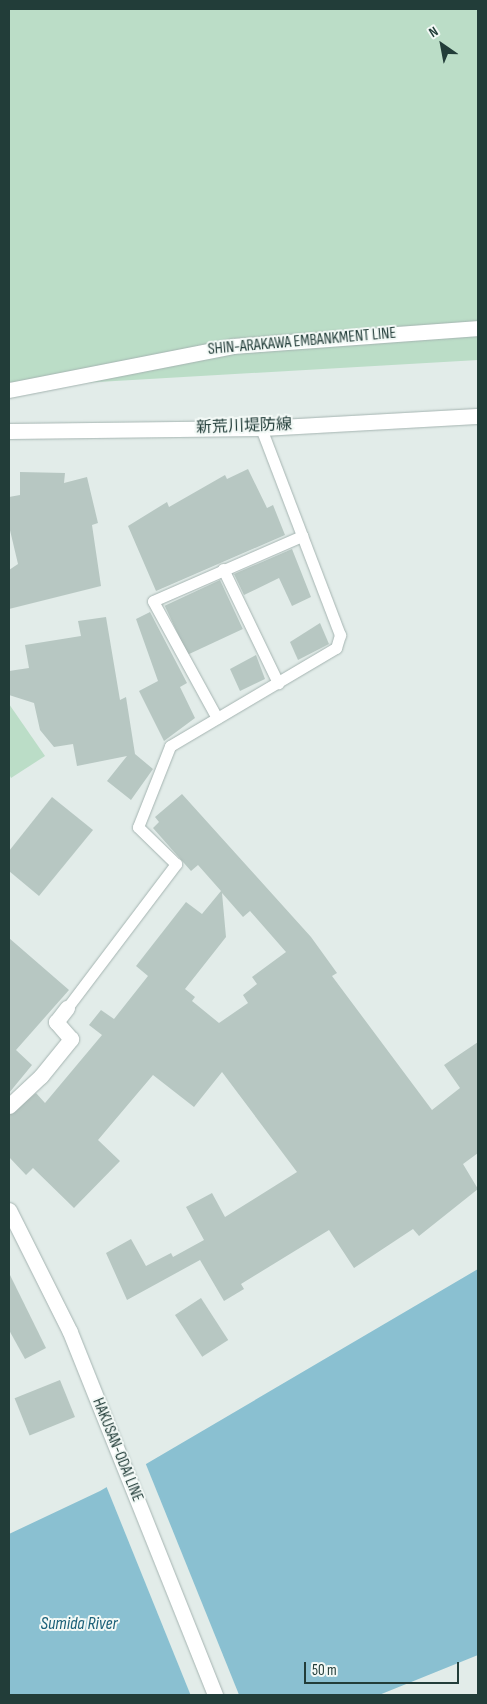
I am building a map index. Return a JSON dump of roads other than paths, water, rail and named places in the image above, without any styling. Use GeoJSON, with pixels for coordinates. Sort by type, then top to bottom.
{"type":"FeatureCollection","features":[{"type":"Feature","properties":{"kind":"main road","name":"SHIN-ARAKAWA EMBANKMENT LINE"},"geometry":{"type":"LineString","coordinates":[[9,390],[233,346],[478,328]]}},
{"type":"Feature","properties":{"kind":"main road","name":"新荒川堤防線"},"geometry":{"type":"LineString","coordinates":[[9,431],[261,428],[478,416]]}},
{"type":"Feature","properties":{"kind":"main road"},"geometry":{"type":"LineString","coordinates":[[9,1106],[41,1076],[71,1039],[56,1022],[67,1008]]}},
{"type":"Feature","properties":{"kind":"main road","name":"HAKUSAN-ODAI LINE"},"geometry":{"type":"LineString","coordinates":[[9,1210],[44,1273],[215,1695]]}},
{"type":"Feature","properties":{"kind":"lane"},"geometry":{"type":"LineString","coordinates":[[67,1008],[176,864],[138,827],[170,746],[336,648],[340,636],[261,428]]}},
{"type":"Feature","properties":{"kind":"lane"},"geometry":{"type":"LineString","coordinates":[[217,718],[153,601],[302,536]]}},
{"type":"Feature","properties":{"kind":"lane"},"geometry":{"type":"LineString","coordinates":[[223,569],[278,682]]}},
{"type":"Feature","properties":{"kind":"water","name":"Sumida River"},"geometry":{"type":"Polygon","coordinates":[[[478,1269],[478,1655],[379,1695],[9,1695],[9,1534],[100,1491],[478,1269]]]}}]}
